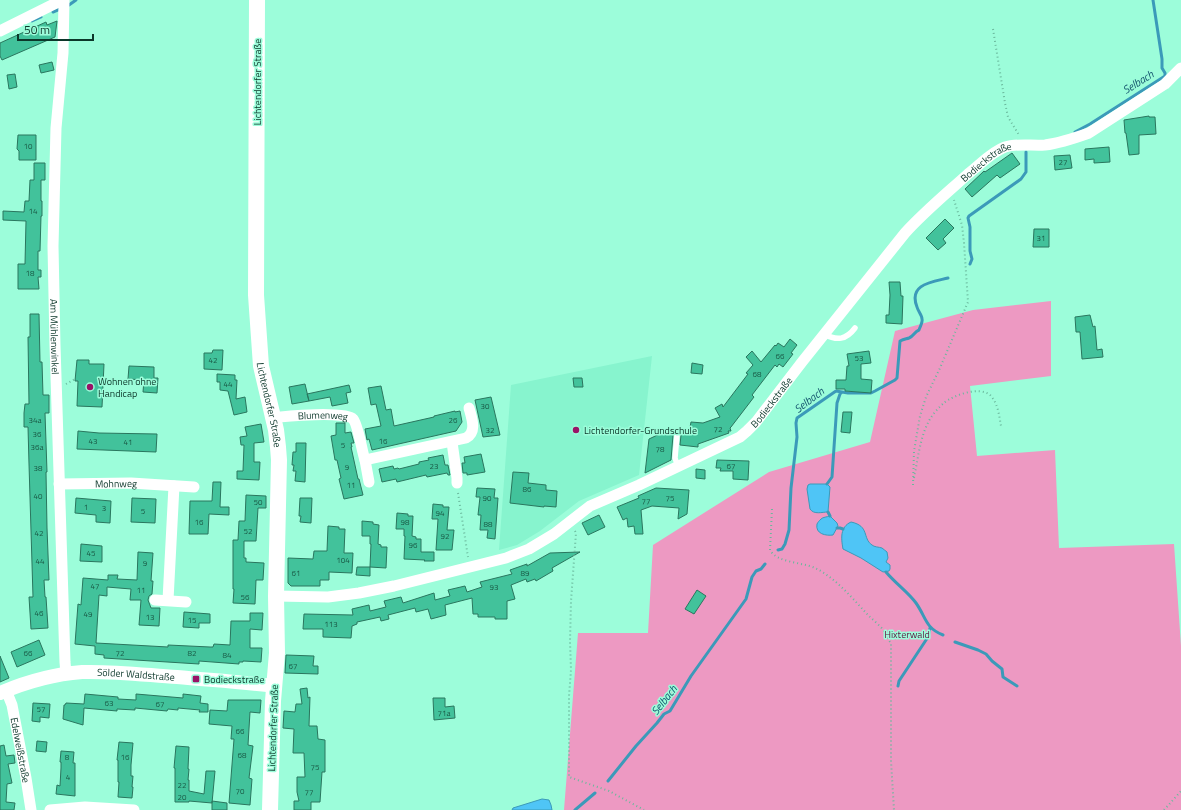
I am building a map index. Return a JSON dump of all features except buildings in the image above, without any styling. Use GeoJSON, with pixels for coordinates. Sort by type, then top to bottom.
{"type":"FeatureCollection","features":[{"type":"Feature","properties":{"kind":"main road","name":"Lichtendorfer Straße"},"geometry":{"type":"LineString","coordinates":[[257,0],[256,295],[259,352],[273,418],[279,460],[276,596],[277,653],[274,686],[270,810]]}},
{"type":"Feature","properties":{"kind":"street"},"geometry":{"type":"LineString","coordinates":[[0,31],[63,0]]}},
{"type":"Feature","properties":{"kind":"street","name":"Am Mühlenwinkel"},"geometry":{"type":"LineString","coordinates":[[63,0],[64,53],[57,105],[53,246],[59,484],[66,674]]}},
{"type":"Feature","properties":{"kind":"street","name":"Bodieckstraße"},"geometry":{"type":"LineString","coordinates":[[276,596],[317,597],[344,595],[394,586],[506,558],[529,549],[554,534],[590,506],[633,488],[740,437],[756,422],[824,334],[918,219],[986,159],[1004,147],[1057,143],[1089,133],[1166,84],[1181,68]]}},
{"type":"Feature","properties":{"kind":"street"},"geometry":{"type":"LineString","coordinates":[[364,460],[466,438],[471,434],[473,425],[470,408]]}},
{"type":"Feature","properties":{"kind":"street","name":"Blumenweg"},"geometry":{"type":"LineString","coordinates":[[273,418],[308,415],[342,415],[350,417],[353,419],[356,426],[369,482]]}},
{"type":"Feature","properties":{"kind":"street"},"geometry":{"type":"LineString","coordinates":[[452,442],[457,484]]}},
{"type":"Feature","properties":{"kind":"street","name":"Mohnweg"},"geometry":{"type":"LineString","coordinates":[[59,484],[106,483],[194,487]]}},
{"type":"Feature","properties":{"kind":"street"},"geometry":{"type":"LineString","coordinates":[[168,600],[174,486]]}},
{"type":"Feature","properties":{"kind":"street"},"geometry":{"type":"LineString","coordinates":[[155,600],[186,602]]}},
{"type":"Feature","properties":{"kind":"street","name":"Sölder Waldstraße"},"geometry":{"type":"LineString","coordinates":[[3,692],[33,681],[66,674],[93,672],[274,686]]}},
{"type":"Feature","properties":{"kind":"street","name":"Edelweißstraße"},"geometry":{"type":"LineString","coordinates":[[3,692],[12,705],[31,810]]}},
{"type":"Feature","properties":{"kind":"street"},"geometry":{"type":"LineString","coordinates":[[50,810],[85,808],[134,810]]}},
{"type":"Feature","properties":{"kind":"lane"},"geometry":{"type":"LineString","coordinates":[[824,334],[835,339],[839,339],[851,333],[855,328]]}},
{"type":"Feature","properties":{"kind":"lane"},"geometry":{"type":"LineString","coordinates":[[677,435],[675,458],[678,466]]}},
{"type":"Feature","properties":{"kind":"path"},"geometry":{"type":"LineString","coordinates":[[993,29],[1008,117],[1025,145]]}},
{"type":"Feature","properties":{"kind":"path"},"geometry":{"type":"LineString","coordinates":[[950,190],[962,225],[968,302],[926,397],[920,416],[914,451],[913,485],[924,433],[930,419],[944,402],[958,394],[978,391],[989,394],[996,404],[1001,426]]}},
{"type":"Feature","properties":{"kind":"path"},"geometry":{"type":"LineString","coordinates":[[64,385],[75,379]]}},
{"type":"Feature","properties":{"kind":"path"},"geometry":{"type":"LineString","coordinates":[[457,484],[470,567]]}},
{"type":"Feature","properties":{"kind":"path"},"geometry":{"type":"LineString","coordinates":[[772,509],[770,550],[772,554],[779,558],[815,568],[830,577],[842,587],[879,626],[887,635],[891,644],[891,761],[894,810]]}},
{"type":"Feature","properties":{"kind":"path"},"geometry":{"type":"LineString","coordinates":[[567,523],[576,533],[571,601],[569,777],[609,791],[644,810]]}},
{"type":"Feature","properties":{"kind":"path"},"geometry":{"type":"LineString","coordinates":[[1164,810],[1181,791]]}},
{"type":"Feature","properties":{"kind":"shaded area","name":"Lichtendorfer-Grundschule"},"geometry":{"type":"Polygon","coordinates":[[[652,356],[639,475],[579,501],[540,531],[517,545],[499,550],[511,385],[652,356]]]}},
{"type":"Feature","properties":{"kind":"green space","name":"Hixterwald"},"geometry":{"type":"Polygon","coordinates":[[[1051,301],[1051,376],[970,386],[977,456],[1055,450],[1059,548],[1174,544],[1181,646],[1181,810],[564,810],[578,633],[648,633],[653,545],[769,472],[870,442],[895,331],[973,310],[1051,301]]]}},
{"type":"Feature","properties":{"kind":"water"},"geometry":{"type":"Polygon","coordinates":[[[827,484],[830,487],[828,512],[816,513],[810,509],[807,489],[808,485],[827,484]]]}},
{"type":"Feature","properties":{"kind":"water"},"geometry":{"type":"Polygon","coordinates":[[[830,516],[838,526],[833,535],[822,534],[818,530],[817,524],[822,518],[830,516]]]}},
{"type":"Feature","properties":{"kind":"water"},"geometry":{"type":"Polygon","coordinates":[[[851,522],[861,526],[867,539],[872,545],[882,548],[887,552],[888,558],[886,562],[890,565],[889,571],[883,572],[843,549],[842,533],[847,524],[851,522]]]}},
{"type":"Feature","properties":{"kind":"water"},"geometry":{"type":"Polygon","coordinates":[[[542,799],[549,800],[552,810],[512,810],[513,808],[542,799]]]}},
{"type":"Feature","properties":{"kind":"waterway"},"geometry":{"type":"LineString","coordinates":[[69,5],[76,0]]}},
{"type":"Feature","properties":{"kind":"waterway","name":"Selbach"},"geometry":{"type":"LineString","coordinates":[[1075,132],[1165,76],[1162,68],[1153,0]]}},
{"type":"Feature","properties":{"kind":"waterway"},"geometry":{"type":"LineString","coordinates":[[53,12],[60,9]]}},
{"type":"Feature","properties":{"kind":"waterway"},"geometry":{"type":"LineString","coordinates":[[32,21],[41,17]]}},
{"type":"Feature","properties":{"kind":"waterway","name":"Selbach"},"geometry":{"type":"LineString","coordinates":[[970,264],[972,259],[970,251],[970,227],[968,218],[1021,179],[1026,172],[1026,152]]}},
{"type":"Feature","properties":{"kind":"waterway","name":"Selbach"},"geometry":{"type":"LineString","coordinates":[[778,550],[782,549],[785,544],[789,530],[791,488],[797,437],[797,418],[836,391],[848,393],[871,393],[895,380],[897,378],[900,341],[909,338],[919,330],[922,322],[915,299],[916,293],[923,285],[948,278]]}},
{"type":"Feature","properties":{"kind":"waterway"},"geometry":{"type":"LineString","coordinates":[[827,484],[832,477],[837,403],[842,392]]}},
{"type":"Feature","properties":{"kind":"waterway"},"geometry":{"type":"LineString","coordinates":[[828,512],[830,516]]}},
{"type":"Feature","properties":{"kind":"waterway"},"geometry":{"type":"LineString","coordinates":[[837,528],[843,529]]}},
{"type":"Feature","properties":{"kind":"waterway","name":"Selbach"},"geometry":{"type":"LineString","coordinates":[[608,781],[664,714],[670,711],[691,676],[746,599],[752,577],[756,571],[761,569],[765,564]]}},
{"type":"Feature","properties":{"kind":"waterway"},"geometry":{"type":"LineString","coordinates":[[886,572],[913,599],[926,622],[933,629],[943,635]]}},
{"type":"Feature","properties":{"kind":"waterway"},"geometry":{"type":"LineString","coordinates":[[898,686],[899,681],[928,637],[930,628]]}},
{"type":"Feature","properties":{"kind":"waterway"},"geometry":{"type":"LineString","coordinates":[[955,642],[986,654],[1002,669],[1003,677],[1017,686]]}},
{"type":"Feature","properties":{"kind":"waterway","name":"Selbach"},"geometry":{"type":"LineString","coordinates":[[575,810],[595,793]]}},
{"type":"Feature","properties":{"kind":"place","name":"Wohnen ohne Handicap"},"geometry":{"type":"Point","coordinates":[90,387]}},
{"type":"Feature","properties":{"kind":"place","name":"Lichtendorfer-Grundschule"},"geometry":{"type":"Point","coordinates":[576,430]}},
{"type":"Feature","properties":{"kind":"place","name":"Bodieckstraße"},"geometry":{"type":"Point","coordinates":[196,679]}}]}
